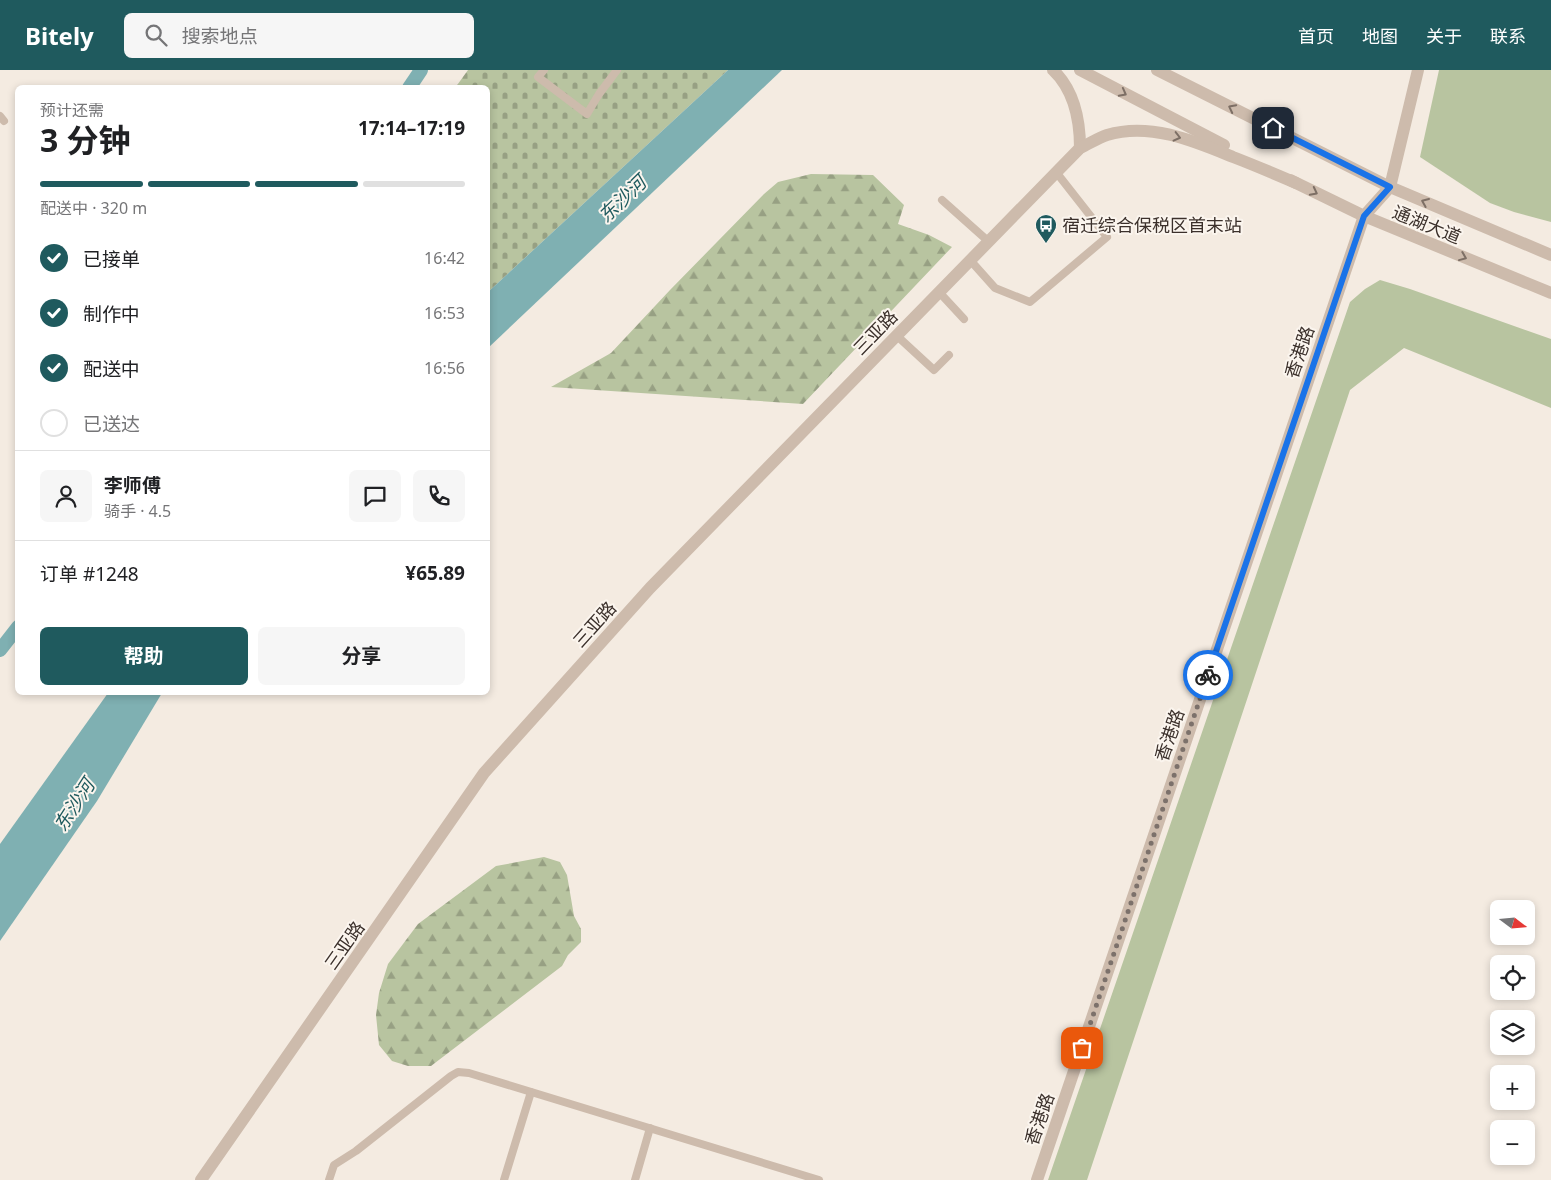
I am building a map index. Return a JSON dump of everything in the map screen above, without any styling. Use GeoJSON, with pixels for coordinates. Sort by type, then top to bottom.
{"type":"FeatureCollection","features":[{"type":"Feature","properties":{"kind":"street"},"geometry":{"type":"LineString","coordinates":[[1053,70],[1069,92],[1076,113],[1080,148]]}},
{"type":"Feature","properties":{"kind":"street","name":"通湖大道"},"geometry":{"type":"LineString","coordinates":[[1080,70],[1296,183],[1364,216],[1551,293]]}},
{"type":"Feature","properties":{"kind":"street","name":"通湖大道"},"geometry":{"type":"LineString","coordinates":[[1157,70],[1390,187],[1551,255]]}},
{"type":"Feature","properties":{"kind":"street"},"geometry":{"type":"LineString","coordinates":[[1364,216],[1390,187],[1418,70]]}},
{"type":"Feature","properties":{"kind":"street","name":"三亚路"},"geometry":{"type":"LineString","coordinates":[[201,1180],[484,773],[650,588],[1080,148],[1107,135],[1129,131],[1155,132],[1202,144],[1296,183]]}},
{"type":"Feature","properties":{"kind":"street","name":"香港路"},"geometry":{"type":"LineString","coordinates":[[1037,1180],[1364,216]]}},
{"type":"Feature","properties":{"kind":"lane"},"geometry":{"type":"LineString","coordinates":[[544,70],[538,77],[587,114],[617,70]]}},
{"type":"Feature","properties":{"kind":"lane"},"geometry":{"type":"LineString","coordinates":[[970,260],[995,288],[1030,302],[1107,237],[1056,172]]}},
{"type":"Feature","properties":{"kind":"lane"},"geometry":{"type":"LineString","coordinates":[[942,200],[988,241]]}},
{"type":"Feature","properties":{"kind":"lane"},"geometry":{"type":"LineString","coordinates":[[939,292],[964,319]]}},
{"type":"Feature","properties":{"kind":"lane"},"geometry":{"type":"LineString","coordinates":[[896,335],[934,370],[949,355]]}},
{"type":"Feature","properties":{"kind":"lane"},"geometry":{"type":"LineString","coordinates":[[330,1180],[334,1165],[356,1151],[450,1076],[458,1072],[469,1073],[819,1180]]}},
{"type":"Feature","properties":{"kind":"lane"},"geometry":{"type":"LineString","coordinates":[[504,1180],[531,1092]]}},
{"type":"Feature","properties":{"kind":"lane"},"geometry":{"type":"LineString","coordinates":[[635,1180],[650,1128]]}},
{"type":"Feature","properties":{"kind":"green space"},"geometry":{"type":"Polygon","coordinates":[[[468,70],[728,70],[490,290],[490,85],[457,85],[468,70]]]}},
{"type":"Feature","properties":{"kind":"green space"},"geometry":{"type":"Polygon","coordinates":[[[1439,70],[1551,70],[1551,222],[1490,203],[1420,157],[1439,70]]]}},
{"type":"Feature","properties":{"kind":"green space"},"geometry":{"type":"Polygon","coordinates":[[[811,174],[873,175],[904,205],[898,224],[929,235],[952,247],[803,404],[551,387],[611,353],[670,290],[778,182],[811,174]]]}},
{"type":"Feature","properties":{"kind":"green space"},"geometry":{"type":"Polygon","coordinates":[[[1380,280],[1551,339],[1551,408],[1404,348],[1350,390],[1087,1180],[1048,1180],[1350,302],[1365,289],[1380,280]]]}},
{"type":"Feature","properties":{"kind":"green space"},"geometry":{"type":"Polygon","coordinates":[[[544,857],[560,862],[567,875],[574,916],[581,929],[581,942],[568,955],[562,966],[431,1066],[408,1066],[392,1061],[379,1045],[376,1015],[379,993],[388,964],[418,924],[496,866],[544,857]]]}},
{"type":"Feature","properties":{"kind":"water","name":"东沙河"},"geometry":{"type":"Polygon","coordinates":[[[728,70],[782,70],[490,346],[490,290],[728,70]]]}},
{"type":"Feature","properties":{"kind":"water","name":"东沙河"},"geometry":{"type":"Polygon","coordinates":[[[107,695],[161,695],[97,801],[0,941],[0,844],[107,695]]]}},
{"type":"Feature","properties":{"kind":"waterway"},"geometry":{"type":"LineString","coordinates":[[411,85],[421,70]]}},
{"type":"Feature","properties":{"kind":"waterway"},"geometry":{"type":"LineString","coordinates":[[0,650],[15,631]]}},
{"type":"Feature","properties":{"kind":"way so far"},"geometry":{"type":"LineString","coordinates":[[1082,1048],[1208,675]]}},
{"type":"Feature","properties":{"kind":"place","name":"宿迁综合保税区首末站"},"geometry":{"type":"Point","coordinates":[1046,244]}},
{"type":"Feature","properties":{"kind":"route"},"geometry":{"type":"LineString","coordinates":[[1208,675],[1364,216],[1390,187],[1273,128]]}}]}
